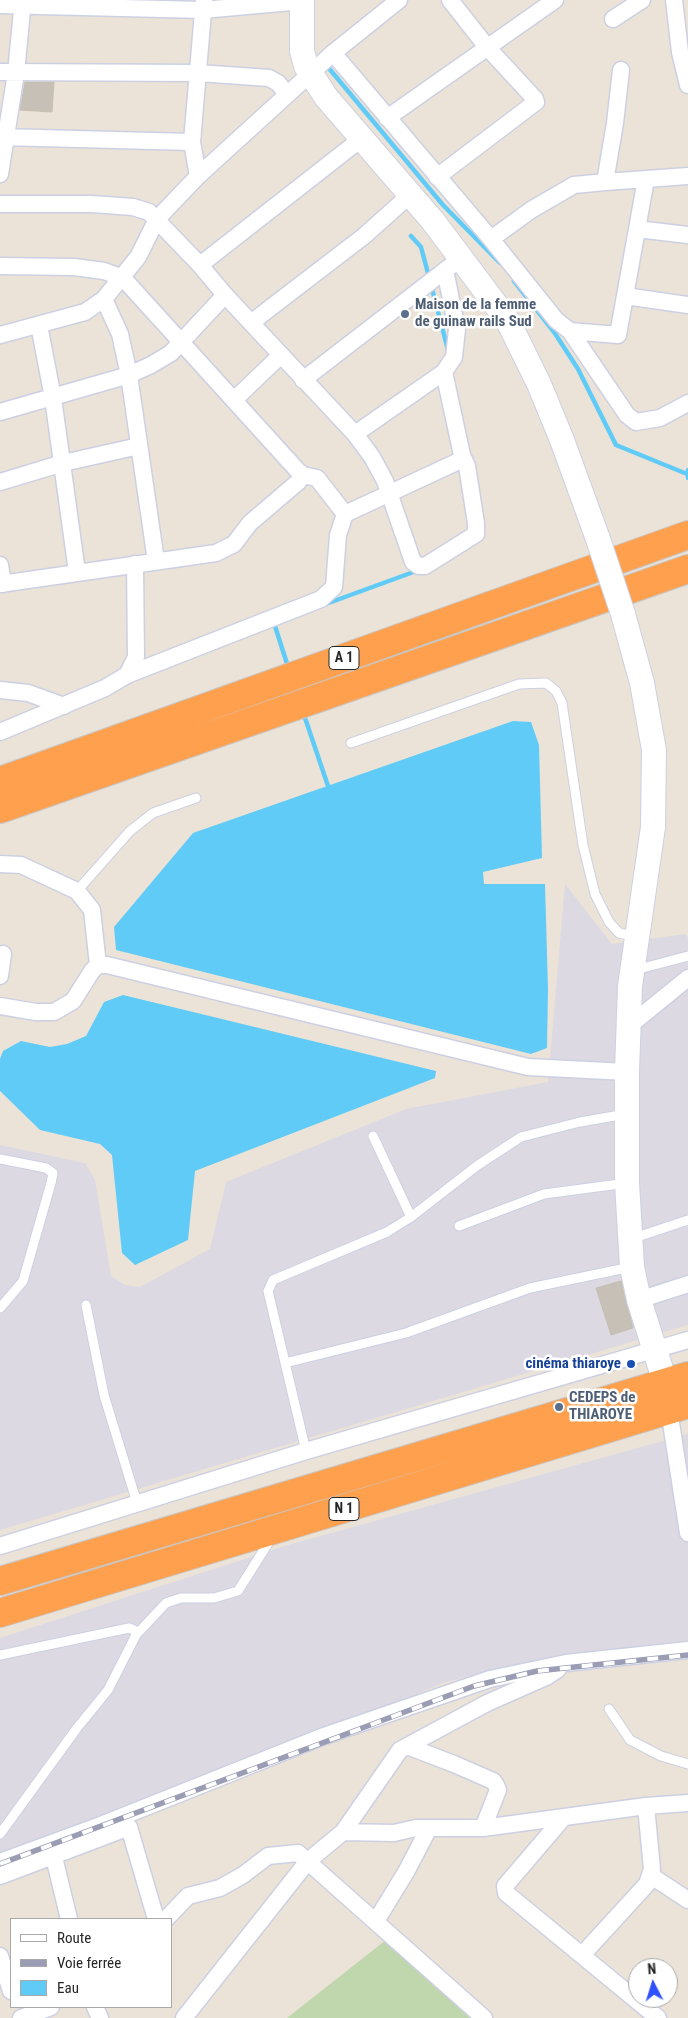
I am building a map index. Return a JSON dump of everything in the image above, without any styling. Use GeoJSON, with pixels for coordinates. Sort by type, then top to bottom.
{"type":"FeatureCollection","features":[{"type":"Feature","properties":{"kind":"highway","name":"A 1"},"geometry":{"type":"LineString","coordinates":[[0,781],[688,535]]}},
{"type":"Feature","properties":{"kind":"highway","name":"A 1"},"geometry":{"type":"LineString","coordinates":[[0,809],[688,569]]}},
{"type":"Feature","properties":{"kind":"highway","name":"N 1"},"geometry":{"type":"LineString","coordinates":[[0,1581],[676,1379]]}},
{"type":"Feature","properties":{"kind":"highway","name":"N 1"},"geometry":{"type":"LineString","coordinates":[[0,1613],[678,1407]]}},
{"type":"Feature","properties":{"kind":"street"},"geometry":{"type":"LineString","coordinates":[[0,335],[85,312],[104,299],[123,278],[138,257],[157,219],[198,176],[333,53],[399,0]]}},
{"type":"Feature","properties":{"kind":"street"},"geometry":{"type":"LineString","coordinates":[[437,177],[536,102],[536,99],[487,48],[450,0]]}},
{"type":"Feature","properties":{"kind":"street"},"geometry":{"type":"LineString","coordinates":[[387,118],[555,0]]}},
{"type":"Feature","properties":{"kind":"street"},"geometry":{"type":"LineString","coordinates":[[613,19],[642,0]]}},
{"type":"Feature","properties":{"kind":"street"},"geometry":{"type":"LineString","coordinates":[[674,0],[680,52],[688,85]]}},
{"type":"Feature","properties":{"kind":"street"},"geometry":{"type":"LineString","coordinates":[[0,5],[22,3],[203,5],[302,1],[302,51],[310,74],[326,97],[434,221],[454,264],[508,321],[539,384],[562,440],[623,614],[642,683],[654,750],[653,827],[632,970],[627,1072],[627,1183],[632,1267],[639,1300],[653,1350],[676,1379]]}},
{"type":"Feature","properties":{"kind":"street"},"geometry":{"type":"LineString","coordinates":[[0,174],[3,138],[16,73],[22,3]]}},
{"type":"Feature","properties":{"kind":"street"},"geometry":{"type":"LineString","coordinates":[[198,176],[192,142],[203,5]]}},
{"type":"Feature","properties":{"kind":"street"},"geometry":{"type":"LineString","coordinates":[[333,53],[491,239],[556,320],[570,331],[627,415],[636,422],[660,418],[688,403]]}},
{"type":"Feature","properties":{"kind":"street"},"geometry":{"type":"LineString","coordinates":[[604,182],[615,122],[621,70]]}},
{"type":"Feature","properties":{"kind":"street"},"geometry":{"type":"LineString","coordinates":[[0,72],[198,72],[268,78],[278,83],[287,94]]}},
{"type":"Feature","properties":{"kind":"street"},"geometry":{"type":"LineString","coordinates":[[3,138],[192,142]]}},
{"type":"Feature","properties":{"kind":"street"},"geometry":{"type":"LineString","coordinates":[[200,265],[361,138]]}},
{"type":"Feature","properties":{"kind":"street"},"geometry":{"type":"LineString","coordinates":[[491,239],[538,206],[574,185],[688,176]]}},
{"type":"Feature","properties":{"kind":"street"},"geometry":{"type":"LineString","coordinates":[[570,331],[618,335],[646,179]]}},
{"type":"Feature","properties":{"kind":"street"},"geometry":{"type":"LineString","coordinates":[[252,322],[364,236],[410,195]]}},
{"type":"Feature","properties":{"kind":"street"},"geometry":{"type":"LineString","coordinates":[[0,204],[92,204],[134,207],[149,212],[355,434],[372,457],[384,481],[413,562],[419,566],[425,566],[476,534],[467,466],[462,455],[444,372]]}},
{"type":"Feature","properties":{"kind":"street"},"geometry":{"type":"LineString","coordinates":[[637,229],[688,235]]}},
{"type":"Feature","properties":{"kind":"street"},"geometry":{"type":"LineString","coordinates":[[355,434],[444,372],[454,357],[457,329],[454,264]]}},
{"type":"Feature","properties":{"kind":"street"},"geometry":{"type":"LineString","coordinates":[[303,380],[454,264]]}},
{"type":"Feature","properties":{"kind":"street"},"geometry":{"type":"LineString","coordinates":[[0,266],[74,267],[104,272],[123,278],[303,475],[316,478],[345,514]]}},
{"type":"Feature","properties":{"kind":"street"},"geometry":{"type":"LineString","coordinates":[[0,412],[129,375],[151,365],[171,353],[225,295]]}},
{"type":"Feature","properties":{"kind":"street"},"geometry":{"type":"LineString","coordinates":[[625,296],[688,305]]}},
{"type":"Feature","properties":{"kind":"street"},"geometry":{"type":"LineString","coordinates":[[104,299],[120,334],[129,375],[156,560]]}},
{"type":"Feature","properties":{"kind":"street"},"geometry":{"type":"LineString","coordinates":[[39,325],[54,398],[77,572]]}},
{"type":"Feature","properties":{"kind":"street"},"geometry":{"type":"LineString","coordinates":[[234,400],[281,355]]}},
{"type":"Feature","properties":{"kind":"street"},"geometry":{"type":"LineString","coordinates":[[0,482],[63,463],[139,446]]}},
{"type":"Feature","properties":{"kind":"street"},"geometry":{"type":"LineString","coordinates":[[0,732],[105,688],[126,675],[321,599],[334,587],[338,534],[345,514],[459,461],[462,455]]}},
{"type":"Feature","properties":{"kind":"street"},"geometry":{"type":"LineString","coordinates":[[0,565],[2,584],[156,560],[216,553],[234,544],[250,523],[298,482],[303,475]]}},
{"type":"Feature","properties":{"kind":"street"},"geometry":{"type":"LineString","coordinates":[[126,675],[136,657],[135,564]]}},
{"type":"Feature","properties":{"kind":"street"},"geometry":{"type":"LineString","coordinates":[[0,690],[28,693],[64,706]]}},
{"type":"Feature","properties":{"kind":"street"},"geometry":{"type":"LineString","coordinates":[[0,864],[21,865],[77,891],[92,910],[98,965]]}},
{"type":"Feature","properties":{"kind":"street"},"geometry":{"type":"LineString","coordinates":[[0,976],[3,954]]}},
{"type":"Feature","properties":{"kind":"street"},"geometry":{"type":"LineString","coordinates":[[0,1006],[36,1012],[54,1012],[73,1001],[92,971],[98,965],[106,965],[528,1067],[627,1072]]}},
{"type":"Feature","properties":{"kind":"street"},"geometry":{"type":"LineString","coordinates":[[629,1026],[688,978]]}},
{"type":"Feature","properties":{"kind":"street"},"geometry":{"type":"LineString","coordinates":[[639,1300],[688,1284]]}},
{"type":"Feature","properties":{"kind":"street"},"geometry":{"type":"LineString","coordinates":[[0,1546],[306,1451],[688,1340]]}},
{"type":"Feature","properties":{"kind":"street"},"geometry":{"type":"LineString","coordinates":[[678,1407],[688,1533]]}},
{"type":"Feature","properties":{"kind":"street"},"geometry":{"type":"LineString","coordinates":[[0,1862],[110,1822],[324,1736],[490,1679],[566,1663],[688,1650]]}},
{"type":"Feature","properties":{"kind":"street"},"geometry":{"type":"LineString","coordinates":[[184,2018],[308,1860],[343,1832],[400,1750],[487,1703],[546,1678],[566,1663]]}},
{"type":"Feature","properties":{"kind":"street"},"geometry":{"type":"LineString","coordinates":[[407,1746],[454,1764],[496,1784],[498,1790],[483,1828]]}},
{"type":"Feature","properties":{"kind":"street"},"geometry":{"type":"LineString","coordinates":[[343,1832],[394,1833],[416,1828],[483,1828],[646,1806],[688,1803]]}},
{"type":"Feature","properties":{"kind":"street"},"geometry":{"type":"LineString","coordinates":[[582,1955],[648,1884],[652,1869],[646,1806]]}},
{"type":"Feature","properties":{"kind":"street"},"geometry":{"type":"LineString","coordinates":[[564,1818],[505,1886],[506,1893],[658,2018]]}},
{"type":"Feature","properties":{"kind":"street"},"geometry":{"type":"LineString","coordinates":[[0,1876],[129,1827],[156,1918]]}},
{"type":"Feature","properties":{"kind":"street"},"geometry":{"type":"LineString","coordinates":[[376,1921],[406,1872],[428,1828]]}},
{"type":"Feature","properties":{"kind":"street"},"geometry":{"type":"LineString","coordinates":[[50,1843],[69,1918]]}},
{"type":"Feature","properties":{"kind":"street"},"geometry":{"type":"LineString","coordinates":[[167,1918],[188,1896],[220,1888],[243,1875],[268,1856],[298,1853],[484,2018]]}},
{"type":"Feature","properties":{"kind":"street"},"geometry":{"type":"LineString","coordinates":[[650,1875],[688,1900]]}},
{"type":"Feature","properties":{"kind":"street"},"geometry":{"type":"LineString","coordinates":[[0,1956],[10,1988]]}},
{"type":"Feature","properties":{"kind":"street"},"geometry":{"type":"LineString","coordinates":[[20,2018],[48,2008]]}},
{"type":"Feature","properties":{"kind":"lane"},"geometry":{"type":"LineString","coordinates":[[350,743],[519,684],[546,683],[556,691],[562,703],[583,845],[596,894],[609,922],[619,933],[637,938]]}},
{"type":"Feature","properties":{"kind":"lane"},"geometry":{"type":"LineString","coordinates":[[77,891],[130,832],[153,812],[196,798]]}},
{"type":"Feature","properties":{"kind":"lane"},"geometry":{"type":"LineString","coordinates":[[632,970],[688,956]]}},
{"type":"Feature","properties":{"kind":"lane"},"geometry":{"type":"LineString","coordinates":[[306,1451],[268,1291],[273,1280],[387,1232],[411,1217],[478,1165],[521,1137],[580,1122],[627,1114]]}},
{"type":"Feature","properties":{"kind":"lane"},"geometry":{"type":"LineString","coordinates":[[373,1136],[411,1217]]}},
{"type":"Feature","properties":{"kind":"lane"},"geometry":{"type":"LineString","coordinates":[[0,1158],[46,1168],[52,1173],[51,1184],[23,1280],[0,1308]]}},
{"type":"Feature","properties":{"kind":"lane"},"geometry":{"type":"LineString","coordinates":[[459,1226],[544,1194],[627,1183]]}},
{"type":"Feature","properties":{"kind":"lane"},"geometry":{"type":"LineString","coordinates":[[630,1240],[688,1220]]}},
{"type":"Feature","properties":{"kind":"lane"},"geometry":{"type":"LineString","coordinates":[[285,1362],[406,1333],[530,1288],[632,1267]]}},
{"type":"Feature","properties":{"kind":"lane"},"geometry":{"type":"LineString","coordinates":[[86,1305],[104,1395],[137,1503]]}},
{"type":"Feature","properties":{"kind":"lane"},"geometry":{"type":"LineString","coordinates":[[0,1834],[77,1728],[108,1690],[136,1635],[166,1603],[181,1598],[214,1598],[238,1591],[278,1529]]}},
{"type":"Feature","properties":{"kind":"lane"},"geometry":{"type":"LineString","coordinates":[[0,1655],[129,1628],[134,1630],[136,1635]]}},
{"type":"Feature","properties":{"kind":"lane"},"geometry":{"type":"LineString","coordinates":[[609,1709],[630,1740],[661,1756],[688,1764]]}},
{"type":"Feature","properties":{"kind":"shaded area"},"geometry":{"type":"Polygon","coordinates":[[[565,884],[612,944],[686,934],[688,938],[688,1325],[0,1530],[0,1145],[85,1163],[95,1180],[111,1276],[125,1285],[140,1287],[210,1249],[226,1182],[406,1109],[548,1082],[565,884]]]}},
{"type":"Feature","properties":{"kind":"shaded area"},"geometry":{"type":"Polygon","coordinates":[[[688,1434],[688,1640],[598,1651],[511,1665],[443,1683],[0,1866],[0,1638],[288,1545],[688,1434]]]}},
{"type":"Feature","properties":{"kind":"green space"},"geometry":{"type":"Polygon","coordinates":[[[391,1936],[478,2018],[287,2018],[391,1936]]]}},
{"type":"Feature","properties":{"kind":"water"},"geometry":{"type":"Polygon","coordinates":[[[513,721],[531,722],[539,745],[542,858],[483,872],[484,884],[545,884],[548,989],[547,1048],[531,1054],[116,950],[114,927],[193,833],[513,721]]]}},
{"type":"Feature","properties":{"kind":"water"},"geometry":{"type":"Polygon","coordinates":[[[123,995],[436,1071],[435,1078],[195,1171],[188,1240],[135,1265],[122,1253],[112,1155],[100,1144],[40,1130],[0,1091],[0,1059],[3,1051],[21,1041],[50,1047],[67,1044],[86,1036],[104,1002],[123,995]]]}},
{"type":"Feature","properties":{"kind":"building"},"geometry":{"type":"Polygon","coordinates":[[[25,82],[54,82],[52,112],[20,110],[25,82]]]}},
{"type":"Feature","properties":{"kind":"building"},"geometry":{"type":"Polygon","coordinates":[[[621,1281],[633,1328],[611,1335],[596,1288],[621,1281]]]}},
{"type":"Feature","properties":{"kind":"waterway"},"geometry":{"type":"LineString","coordinates":[[328,64],[327,66],[443,205],[500,263]]}},
{"type":"Feature","properties":{"kind":"waterway"},"geometry":{"type":"LineString","coordinates":[[411,236],[421,247],[429,277]]}},
{"type":"Feature","properties":{"kind":"waterway"},"geometry":{"type":"LineString","coordinates":[[514,281],[554,332],[578,369],[616,445],[687,474]]}},
{"type":"Feature","properties":{"kind":"waterway"},"geometry":{"type":"LineString","coordinates":[[431,285],[448,350]]}},
{"type":"Feature","properties":{"kind":"waterway"},"geometry":{"type":"LineString","coordinates":[[688,470],[688,478]]}},
{"type":"Feature","properties":{"kind":"waterway"},"geometry":{"type":"LineString","coordinates":[[323,605],[419,570]]}},
{"type":"Feature","properties":{"kind":"waterway"},"geometry":{"type":"LineString","coordinates":[[274,623],[289,670]]}},
{"type":"Feature","properties":{"kind":"waterway"},"geometry":{"type":"LineString","coordinates":[[303,712],[328,786]]}},
{"type":"Feature","properties":{"kind":"railway"},"geometry":{"type":"LineString","coordinates":[[0,1864],[474,1686],[537,1671],[688,1655]]}},
{"type":"Feature","properties":{"kind":"place","name":"Maison de la femme de guinaw rails Sud"},"geometry":{"type":"Point","coordinates":[405,314]}},
{"type":"Feature","properties":{"kind":"place","name":"cinéma thiaroye"},"geometry":{"type":"Point","coordinates":[631,1364]}},
{"type":"Feature","properties":{"kind":"place","name":"CEDEPS de THIAROYE"},"geometry":{"type":"Point","coordinates":[559,1407]}}]}
